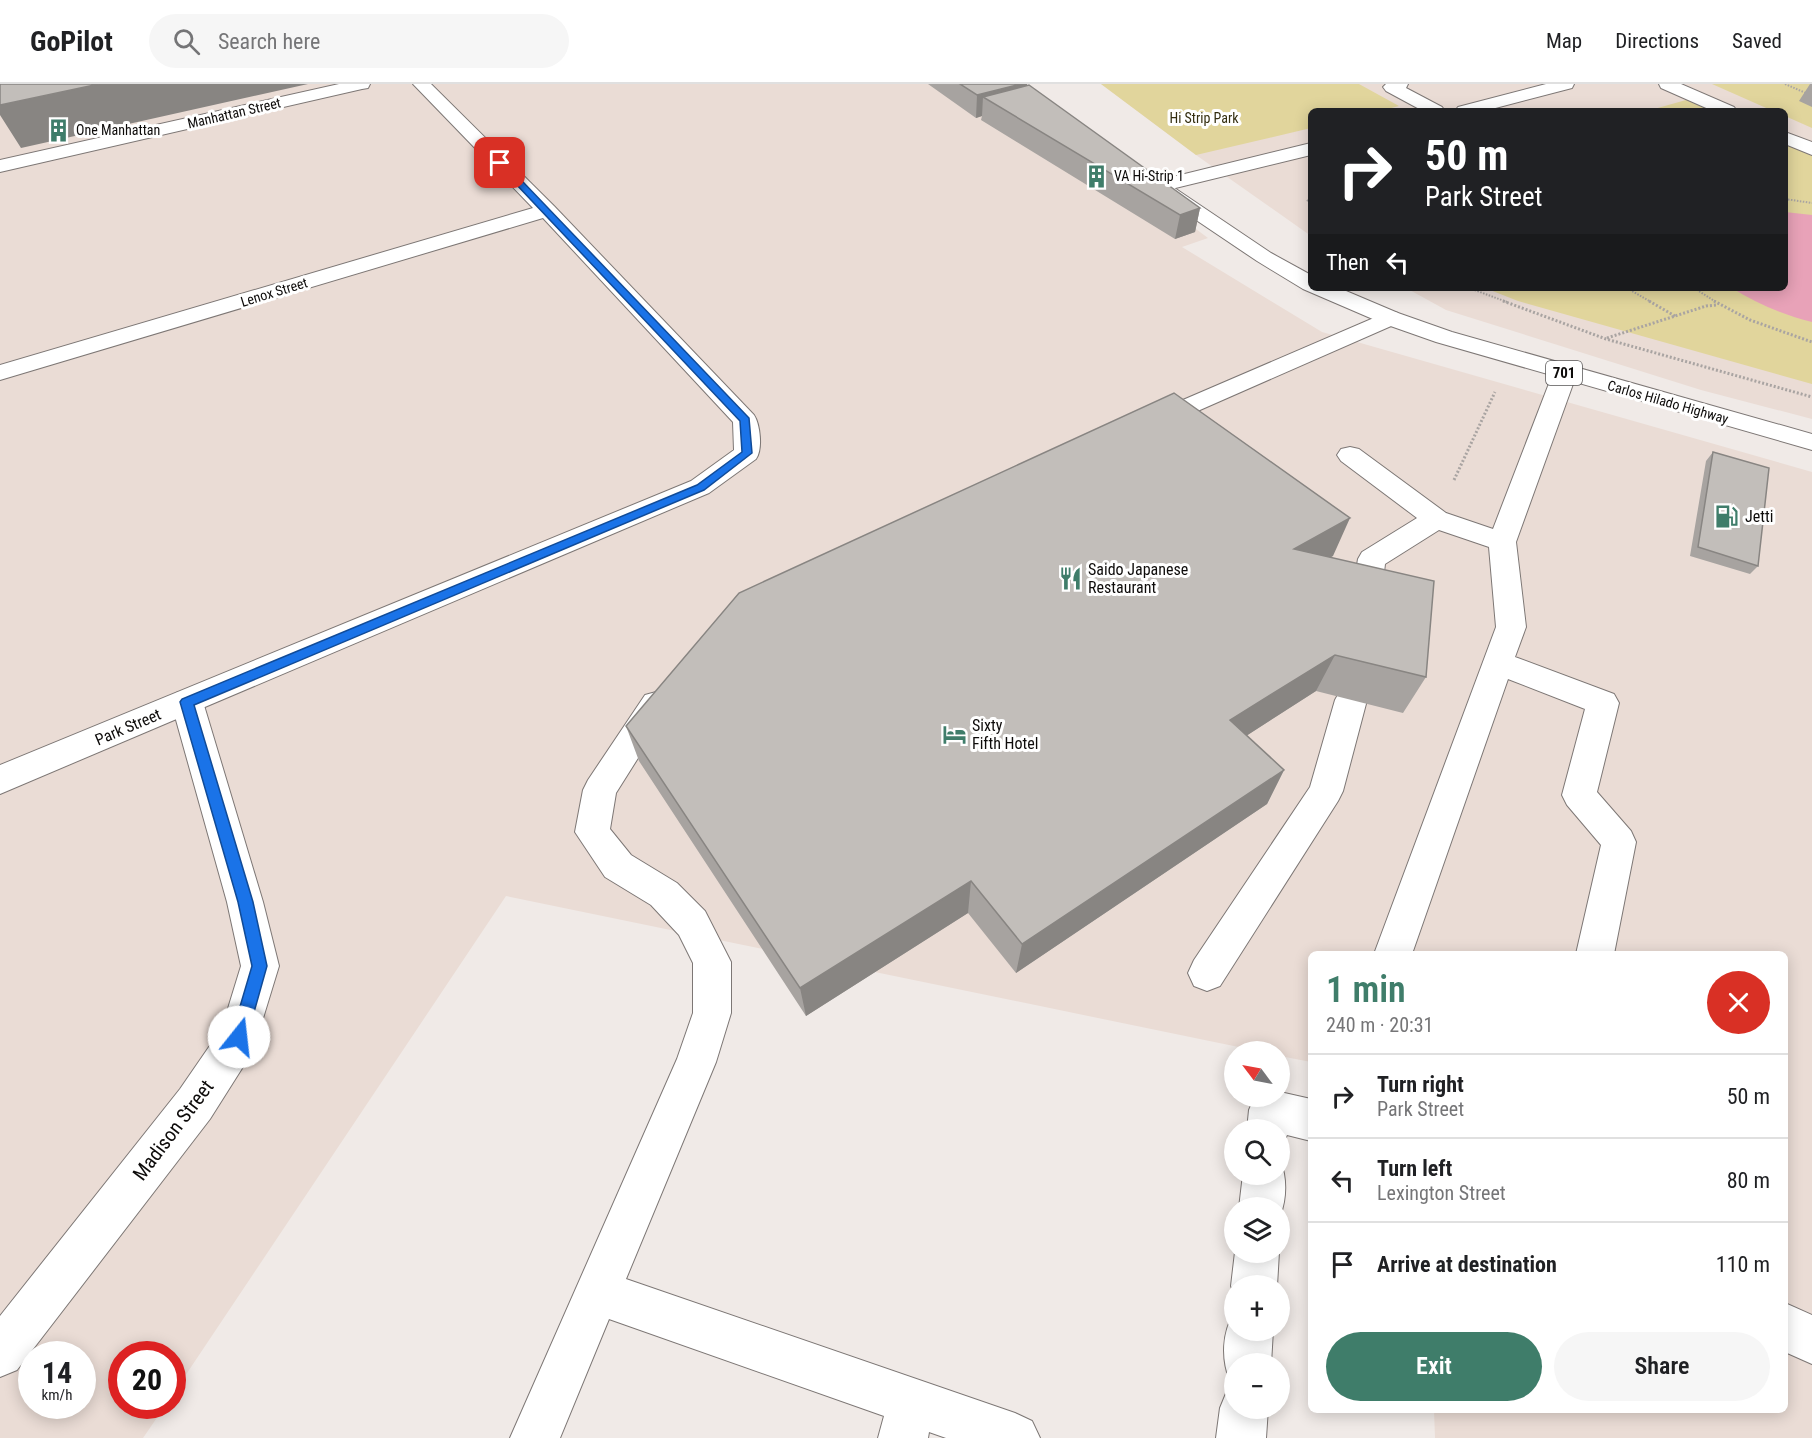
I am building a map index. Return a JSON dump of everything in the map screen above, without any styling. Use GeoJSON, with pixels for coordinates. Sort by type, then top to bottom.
{"type":"FeatureCollection","features":[{"type":"Feature","properties":{"kind":"street","name":"Manhattan Street"},"geometry":{"type":"LineString","coordinates":[[0,166],[362,84]]}},
{"type":"Feature","properties":{"kind":"street"},"geometry":{"type":"LineString","coordinates":[[421,84],[547,210]]}},
{"type":"Feature","properties":{"kind":"street"},"geometry":{"type":"LineString","coordinates":[[1475,108],[1566,84]]}},
{"type":"Feature","properties":{"kind":"street"},"geometry":{"type":"LineString","coordinates":[[1667,84],[1721,108]]}},
{"type":"Feature","properties":{"kind":"street"},"geometry":{"type":"LineString","coordinates":[[1393,85],[1431,108]]}},
{"type":"Feature","properties":{"kind":"street"},"geometry":{"type":"LineString","coordinates":[[1788,138],[1812,149]]}},
{"type":"Feature","properties":{"kind":"street"},"geometry":{"type":"LineString","coordinates":[[1159,186],[1308,150]]}},
{"type":"Feature","properties":{"kind":"street"},"geometry":{"type":"LineString","coordinates":[[1141,173],[1264,257],[1308,282]]}},
{"type":"Feature","properties":{"kind":"street","name":"Lenox Street"},"geometry":{"type":"LineString","coordinates":[[0,373],[547,210]]}},
{"type":"Feature","properties":{"kind":"street","name":"Park Street"},"geometry":{"type":"LineString","coordinates":[[0,780],[700,487],[747,453],[745,420],[547,210]]}},
{"type":"Feature","properties":{"kind":"street","name":"Carlos Hilado Highway"},"geometry":{"type":"LineString","coordinates":[[1327,291],[1390,318],[1511,357],[1812,442]]}},
{"type":"Feature","properties":{"kind":"street"},"geometry":{"type":"LineString","coordinates":[[1127,433],[1390,318]]}},
{"type":"Feature","properties":{"kind":"street"},"geometry":{"type":"LineString","coordinates":[[1395,951],[1511,627],[1502,542],[1565,373]]}},
{"type":"Feature","properties":{"kind":"street"},"geometry":{"type":"LineString","coordinates":[[1350,455],[1436,519],[1502,542]]}},
{"type":"Feature","properties":{"kind":"street"},"geometry":{"type":"LineString","coordinates":[[1365,607],[1372,559],[1436,519]]}},
{"type":"Feature","properties":{"kind":"street"},"geometry":{"type":"LineString","coordinates":[[1498,663],[1603,703],[1579,795],[1619,842],[1596,951]]}},
{"type":"Feature","properties":{"kind":"street"},"geometry":{"type":"LineString","coordinates":[[535,1438],[696,1062],[712,1013],[712,962],[692,923],[664,894],[618,866],[592,831],[600,790],[672,680]]}},
{"type":"Feature","properties":{"kind":"street"},"geometry":{"type":"LineString","coordinates":[[1207,973],[1326,791],[1351,700]]}},
{"type":"Feature","properties":{"kind":"street","name":"Madison Street"},"geometry":{"type":"LineString","coordinates":[[0,1353],[195,1104],[239,1037],[260,966],[245,902],[187,702]]}},
{"type":"Feature","properties":{"kind":"street"},"geometry":{"type":"LineString","coordinates":[[1269,1119],[1269,1110],[1308,1119]]}},
{"type":"Feature","properties":{"kind":"street"},"geometry":{"type":"LineString","coordinates":[[598,1292],[908,1420],[1015,1438]]}},
{"type":"Feature","properties":{"kind":"street"},"geometry":{"type":"LineString","coordinates":[[1788,1328],[1812,1341]]}},
{"type":"Feature","properties":{"kind":"street"},"geometry":{"type":"LineString","coordinates":[[1241,1438],[1243,1419]]}},
{"type":"Feature","properties":{"kind":"path"},"geometry":{"type":"LineString","coordinates":[[1785,84],[1812,95]]}},
{"type":"Feature","properties":{"kind":"path"},"geometry":{"type":"LineString","coordinates":[[1788,199],[1812,203]]}},
{"type":"Feature","properties":{"kind":"path"},"geometry":{"type":"LineString","coordinates":[[1477,291],[1606,339],[1812,397]]}},
{"type":"Feature","properties":{"kind":"path"},"geometry":{"type":"LineString","coordinates":[[1632,291],[1675,316]]}},
{"type":"Feature","properties":{"kind":"path"},"geometry":{"type":"LineString","coordinates":[[1698,291],[1718,305],[1765,327],[1812,342]]}},
{"type":"Feature","properties":{"kind":"path"},"geometry":{"type":"LineString","coordinates":[[1606,339],[1706,306],[1718,305]]}},
{"type":"Feature","properties":{"kind":"path"},"geometry":{"type":"LineString","coordinates":[[1436,519],[1511,357]]}},
{"type":"Feature","properties":{"kind":"shaded area"},"geometry":{"type":"Polygon","coordinates":[[[0,84],[1002,84],[1208,238],[1182,247],[1322,332],[1812,472],[1812,1438],[1435,1438],[1434,1413],[1788,1413],[1788,951],[1308,951],[1308,1061],[1290,1058],[1290,1041],[1224,1041],[1224,1044],[506,896],[186,1375],[186,1341],[108,1341],[108,1419],[156,1419],[143,1438],[0,1438],[0,84]]]}},
{"type":"Feature","properties":{"kind":"shaded area"},"geometry":{"type":"Polygon","coordinates":[[[1101,84],[1812,84],[1812,419],[1701,390],[1446,310],[1411,291],[1788,291],[1788,108],[1308,108],[1308,234],[1101,84]]]}},
{"type":"Feature","properties":{"kind":"shaded area"},"geometry":{"type":"Polygon","coordinates":[[[1788,212],[1812,215],[1812,322],[1751,299],[1737,291],[1788,291],[1788,212]]]}},
{"type":"Feature","properties":{"kind":"green space","name":"Hi Strip Park"},"geometry":{"type":"Polygon","coordinates":[[[1101,84],[1359,84],[1399,106],[1391,108],[1308,108],[1308,129],[1196,155],[1101,84]]]}},
{"type":"Feature","properties":{"kind":"green space"},"geometry":{"type":"Polygon","coordinates":[[[1712,84],[1812,84],[1812,128],[1788,117],[1788,108],[1766,108],[1712,84]]]}},
{"type":"Feature","properties":{"kind":"green space"},"geometry":{"type":"Polygon","coordinates":[[[1686,100],[1704,108],[1658,108],[1686,100]]]}},
{"type":"Feature","properties":{"kind":"green space"},"geometry":{"type":"Polygon","coordinates":[[[1788,145],[1812,156],[1812,384],[1518,301],[1493,291],[1788,291],[1788,145]]]}},
{"type":"Feature","properties":{"kind":"building"},"geometry":{"type":"Polygon","coordinates":[[[0,84],[99,84],[0,105],[0,84]]]}},
{"type":"Feature","properties":{"kind":"building"},"geometry":{"type":"Polygon","coordinates":[[[960,84],[1021,84],[977,95],[960,84]]]}},
{"type":"Feature","properties":{"kind":"building"},"geometry":{"type":"Polygon","coordinates":[[[1029,85],[1200,208],[1180,215],[983,97],[1029,85]]]}},
{"type":"Feature","properties":{"kind":"building","name":"Sixty Fifth Hotel"},"geometry":{"type":"Polygon","coordinates":[[[1174,393],[1350,518],[1294,549],[1434,581],[1426,677],[1335,655],[1230,720],[1284,770],[1022,944],[971,881],[800,988],[626,726],[739,593],[1174,393]]]}},
{"type":"Feature","properties":{"kind":"building","name":"Jetti"},"geometry":{"type":"Polygon","coordinates":[[[1713,452],[1769,468],[1758,566],[1698,547],[1713,452]]]}},
{"type":"Feature","properties":{"kind":"place","name":"One Manhattan"},"geometry":{"type":"Point","coordinates":[58,130]}},
{"type":"Feature","properties":{"kind":"place","name":"VA Hi-Strip 1"},"geometry":{"type":"Point","coordinates":[1096,176]}},
{"type":"Feature","properties":{"kind":"place","name":"Jetti"},"geometry":{"type":"Point","coordinates":[1727,516]}},
{"type":"Feature","properties":{"kind":"place","name":"Saido Japanese Restaurant"},"geometry":{"type":"Point","coordinates":[1070,578]}},
{"type":"Feature","properties":{"kind":"place","name":"Sixty Fifth Hotel"},"geometry":{"type":"Point","coordinates":[954,734]}},
{"type":"Feature","properties":{"kind":"route"},"geometry":{"type":"LineString","coordinates":[[239,1037],[260,966],[245,902],[187,702],[700,487],[747,453],[745,420],[500,163]]}}]}
